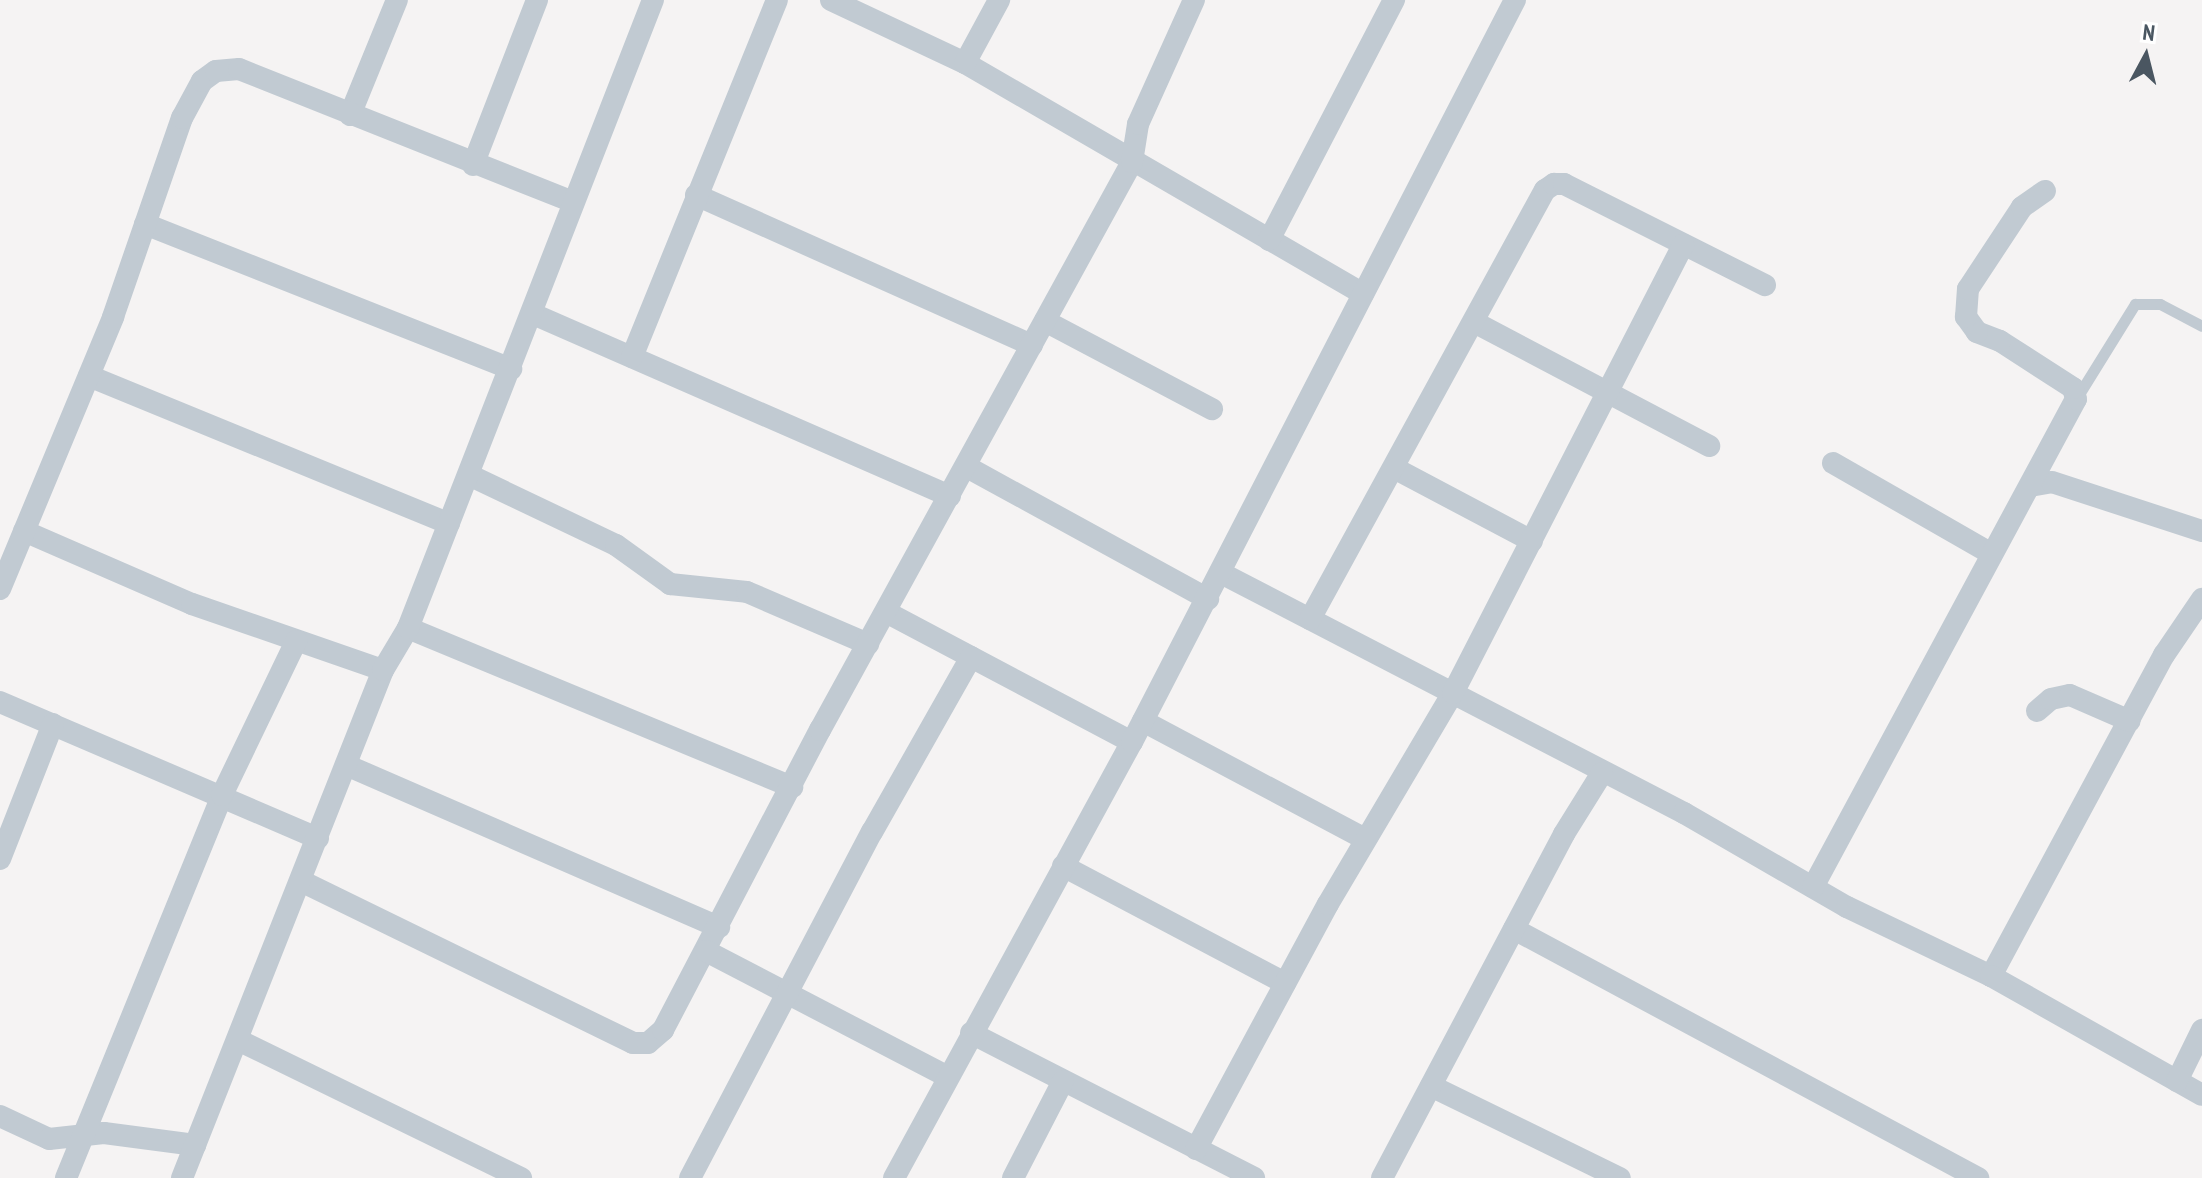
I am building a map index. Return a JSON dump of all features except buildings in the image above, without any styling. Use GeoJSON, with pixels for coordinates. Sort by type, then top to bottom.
{"type":"FeatureCollection","features":[{"type":"Feature","properties":{"kind":"street"},"geometry":{"type":"LineString","coordinates":[[350,115],[397,0]]}},
{"type":"Feature","properties":{"kind":"street"},"geometry":{"type":"LineString","coordinates":[[182,1178],[383,670],[408,628],[653,0]]}},
{"type":"Feature","properties":{"kind":"street"},"geometry":{"type":"LineString","coordinates":[[831,0],[965,63],[1363,294]]}},
{"type":"Feature","properties":{"kind":"street"},"geometry":{"type":"LineString","coordinates":[[965,63],[999,0]]}},
{"type":"Feature","properties":{"kind":"street"},"geometry":{"type":"LineString","coordinates":[[301,881],[633,1043],[648,1043],[663,1030],[868,644],[1132,162],[1138,124],[1194,0]]}},
{"type":"Feature","properties":{"kind":"street"},"geometry":{"type":"LineString","coordinates":[[1269,240],[1394,0]]}},
{"type":"Feature","properties":{"kind":"street"},"geometry":{"type":"LineString","coordinates":[[894,1178],[1208,599],[1515,0]]}},
{"type":"Feature","properties":{"kind":"street"},"geometry":{"type":"LineString","coordinates":[[473,165],[532,1]]}},
{"type":"Feature","properties":{"kind":"street"},"geometry":{"type":"LineString","coordinates":[[632,357],[777,1]]}},
{"type":"Feature","properties":{"kind":"street"},"geometry":{"type":"LineString","coordinates":[[0,589],[89,376],[194,93],[216,71],[239,69],[473,165],[574,202]]}},
{"type":"Feature","properties":{"kind":"street"},"geometry":{"type":"LineString","coordinates":[[1310,619],[1554,184],[1564,184],[1765,285]]}},
{"type":"Feature","properties":{"kind":"street"},"geometry":{"type":"LineString","coordinates":[[1813,887],[2076,399],[2073,388],[2000,341],[1977,332],[1966,317],[1968,289],[2022,207],[2045,191]]}},
{"type":"Feature","properties":{"kind":"street"},"geometry":{"type":"LineString","coordinates":[[696,195],[1032,345]]}},
{"type":"Feature","properties":{"kind":"street"},"geometry":{"type":"LineString","coordinates":[[145,224],[511,369]]}},
{"type":"Feature","properties":{"kind":"street"},"geometry":{"type":"LineString","coordinates":[[1196,1149],[1365,839],[1453,693],[1683,245]]}},
{"type":"Feature","properties":{"kind":"street"},"geometry":{"type":"LineString","coordinates":[[533,314],[950,496]]}},
{"type":"Feature","properties":{"kind":"street"},"geometry":{"type":"LineString","coordinates":[[1045,321],[1212,409]]}},
{"type":"Feature","properties":{"kind":"street"},"geometry":{"type":"LineString","coordinates":[[1474,322],[1709,446]]}},
{"type":"Feature","properties":{"kind":"street"},"geometry":{"type":"LineString","coordinates":[[89,376],[449,524]]}},
{"type":"Feature","properties":{"kind":"street"},"geometry":{"type":"LineString","coordinates":[[1833,463],[1992,554]]}},
{"type":"Feature","properties":{"kind":"street"},"geometry":{"type":"LineString","coordinates":[[967,467],[1208,599]]}},
{"type":"Feature","properties":{"kind":"street"},"geometry":{"type":"LineString","coordinates":[[1394,468],[1532,541]]}},
{"type":"Feature","properties":{"kind":"street"},"geometry":{"type":"LineString","coordinates":[[469,475],[616,545],[670,584],[747,592],[868,644]]}},
{"type":"Feature","properties":{"kind":"street"},"geometry":{"type":"LineString","coordinates":[[2030,486],[2052,482],[2202,531]]}},
{"type":"Feature","properties":{"kind":"street"},"geometry":{"type":"LineString","coordinates":[[24,531],[192,604],[383,670]]}},
{"type":"Feature","properties":{"kind":"street"},"geometry":{"type":"LineString","coordinates":[[1221,573],[1684,813],[1813,887],[1991,976],[2202,1095]]}},
{"type":"Feature","properties":{"kind":"street"},"geometry":{"type":"LineString","coordinates":[[1991,976],[2130,721],[2202,599]]}},
{"type":"Feature","properties":{"kind":"street"},"geometry":{"type":"LineString","coordinates":[[886,612],[1132,742]]}},
{"type":"Feature","properties":{"kind":"street"},"geometry":{"type":"LineString","coordinates":[[408,628],[792,787]]}},
{"type":"Feature","properties":{"kind":"street"},"geometry":{"type":"LineString","coordinates":[[66,1178],[222,795],[296,641]]}},
{"type":"Feature","properties":{"kind":"street"},"geometry":{"type":"LineString","coordinates":[[690,1178],[872,832],[971,657]]}},
{"type":"Feature","properties":{"kind":"street"},"geometry":{"type":"LineString","coordinates":[[2037,711],[2051,699],[2070,695],[2130,721]]}},
{"type":"Feature","properties":{"kind":"street"},"geometry":{"type":"LineString","coordinates":[[0,702],[318,838]]}},
{"type":"Feature","properties":{"kind":"street"},"geometry":{"type":"LineString","coordinates":[[1143,721],[1365,839]]}},
{"type":"Feature","properties":{"kind":"street"},"geometry":{"type":"LineString","coordinates":[[0,859],[53,724]]}},
{"type":"Feature","properties":{"kind":"street"},"geometry":{"type":"LineString","coordinates":[[346,765],[719,927]]}},
{"type":"Feature","properties":{"kind":"street"},"geometry":{"type":"LineString","coordinates":[[1382,1178],[1514,929],[1602,773]]}},
{"type":"Feature","properties":{"kind":"street"},"geometry":{"type":"LineString","coordinates":[[1063,866],[1285,983]]}},
{"type":"Feature","properties":{"kind":"street"},"geometry":{"type":"LineString","coordinates":[[1514,929],[1978,1178]]}},
{"type":"Feature","properties":{"kind":"street"},"geometry":{"type":"LineString","coordinates":[[706,951],[948,1077]]}},
{"type":"Feature","properties":{"kind":"street"},"geometry":{"type":"LineString","coordinates":[[2177,1081],[2202,1030]]}},
{"type":"Feature","properties":{"kind":"street"},"geometry":{"type":"LineString","coordinates":[[971,1033],[1254,1178]]}},
{"type":"Feature","properties":{"kind":"street"},"geometry":{"type":"LineString","coordinates":[[238,1040],[510,1175]]}},
{"type":"Feature","properties":{"kind":"street"},"geometry":{"type":"LineString","coordinates":[[1013,1178],[1063,1081]]}},
{"type":"Feature","properties":{"kind":"street"},"geometry":{"type":"LineString","coordinates":[[1431,1086],[1620,1178]]}},
{"type":"Feature","properties":{"kind":"street"},"geometry":{"type":"LineString","coordinates":[[0,1116],[49,1139],[84,1134],[165,1138],[195,1145]]}},
{"type":"Feature","properties":{"kind":"lane"},"geometry":{"type":"LineString","coordinates":[[2076,399],[2135,304],[2160,304],[2202,326]]}}]}
